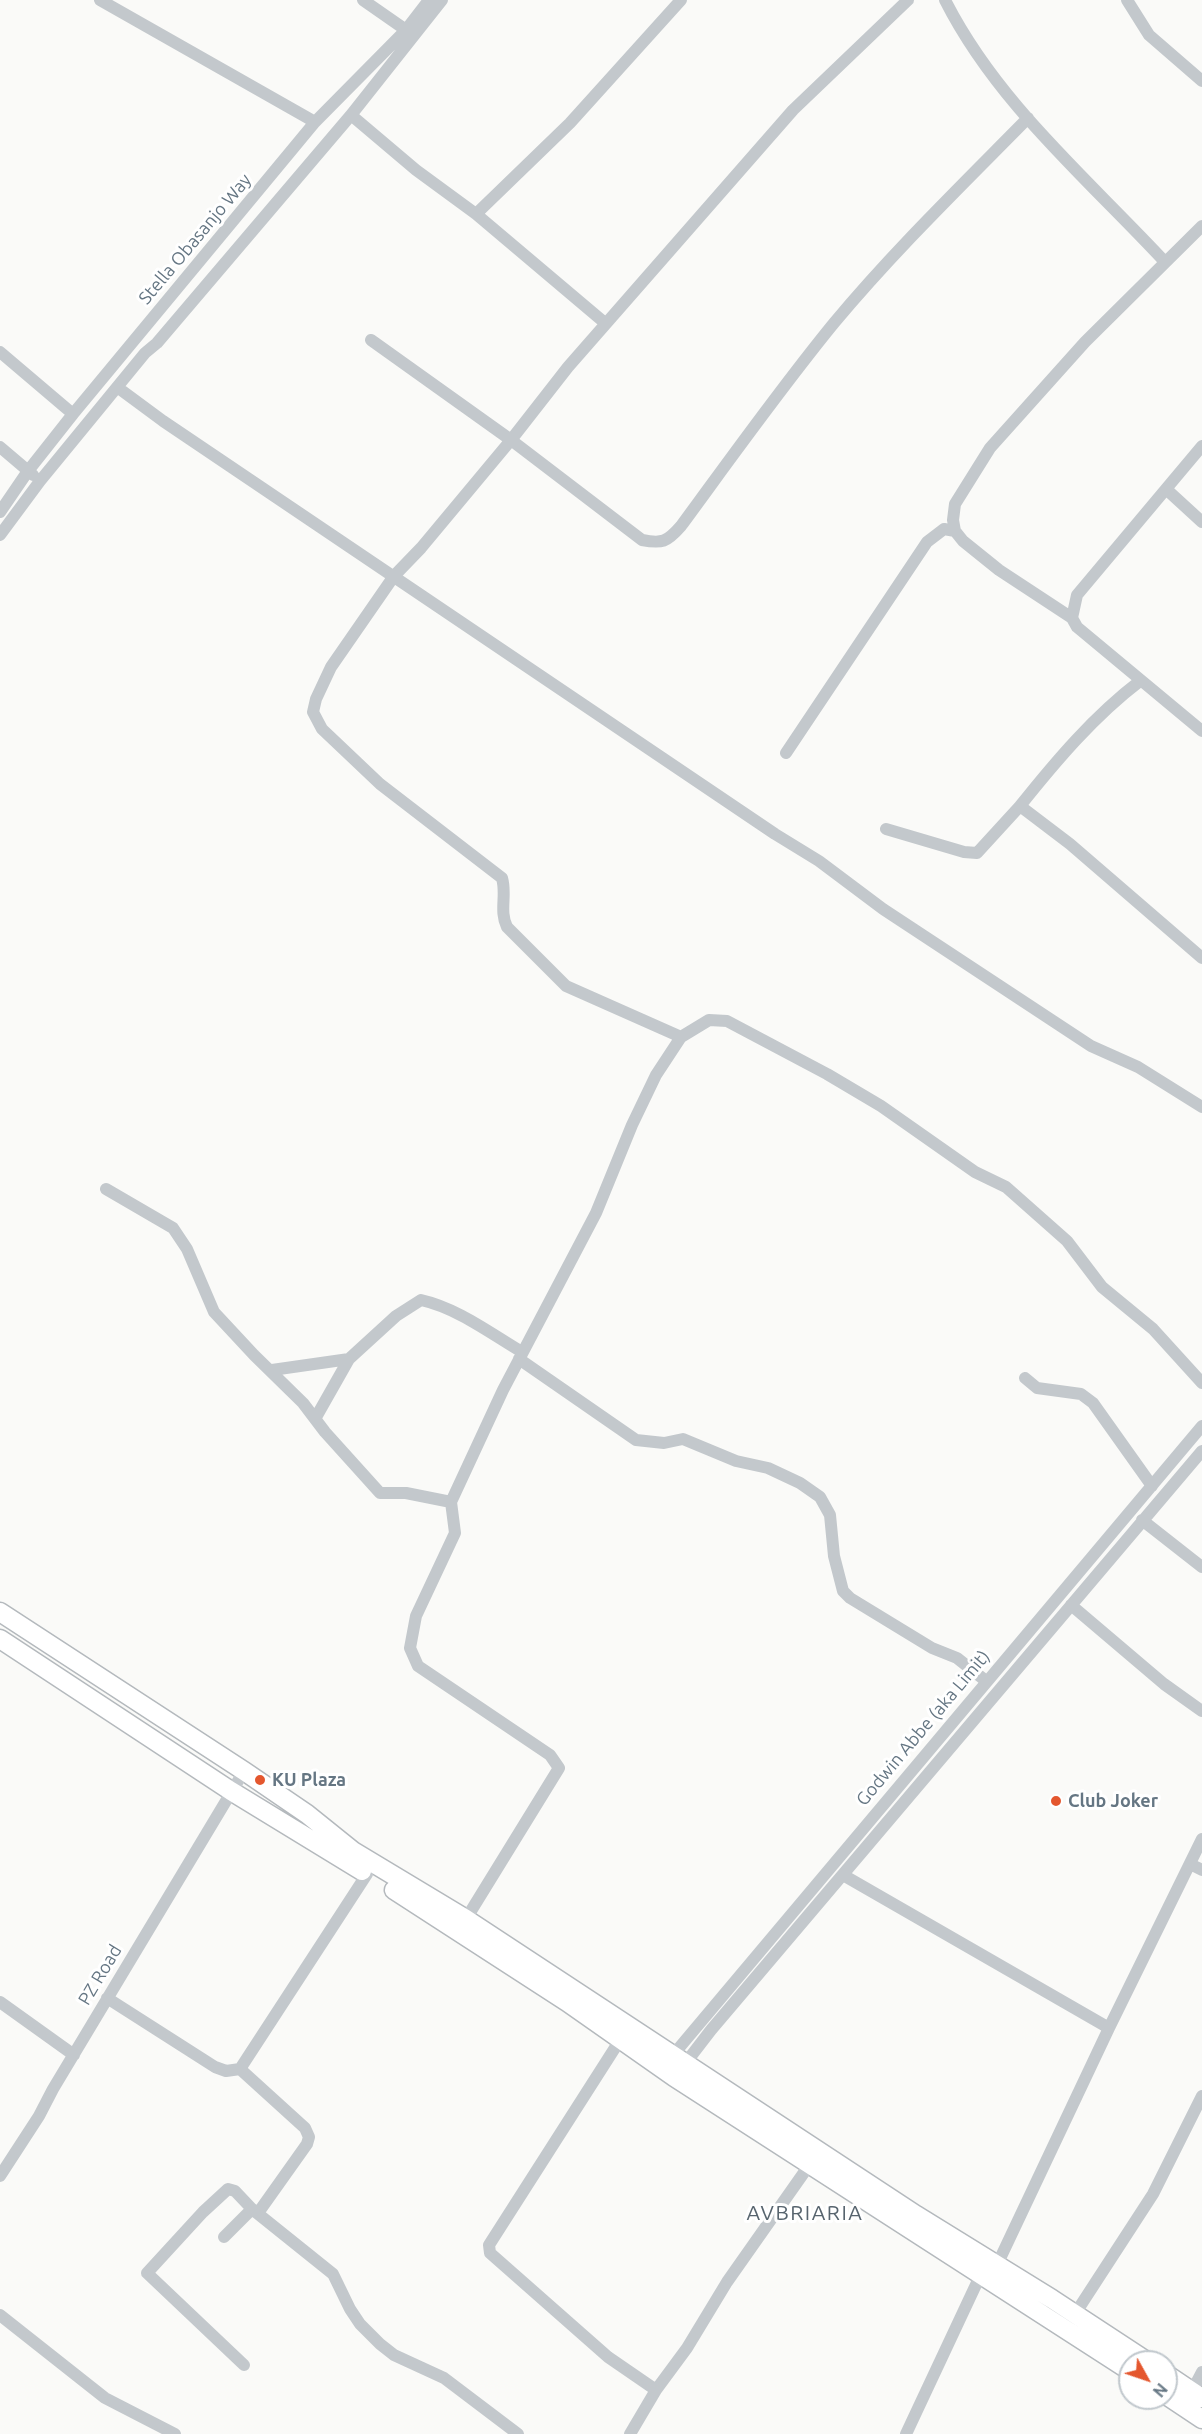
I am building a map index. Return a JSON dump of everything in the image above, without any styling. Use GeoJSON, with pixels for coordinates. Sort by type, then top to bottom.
{"type":"FeatureCollection","features":[{"type":"Feature","properties":{"kind":"highway"},"geometry":{"type":"LineString","coordinates":[[0,1612],[244,1771],[307,1814],[352,1851],[466,1919],[810,2164],[1118,2363]]}},
{"type":"Feature","properties":{"kind":"highway"},"geometry":{"type":"LineString","coordinates":[[0,1639],[231,1791],[557,1995],[620,2040],[674,2066],[997,2265],[1130,2350]]}},
{"type":"Feature","properties":{"kind":"highway"},"geometry":{"type":"LineString","coordinates":[[1178,2382],[1197,2394]]}},
{"type":"Feature","properties":{"kind":"highway"},"geometry":{"type":"LineString","coordinates":[[1178,2403],[1202,2419]]}},
{"type":"Feature","properties":{"kind":"street"},"geometry":{"type":"LineString","coordinates":[[100,0],[315,122]]}},
{"type":"Feature","properties":{"kind":"street"},"geometry":{"type":"LineString","coordinates":[[363,0],[406,30]]}},
{"type":"Feature","properties":{"kind":"street","name":"Stella Obasanjo Way"},"geometry":{"type":"LineString","coordinates":[[0,512],[28,471],[73,414],[315,122],[406,30],[429,0]]}},
{"type":"Feature","properties":{"kind":"street"},"geometry":{"type":"LineString","coordinates":[[0,535],[40,481],[117,387],[351,116],[442,0]]}},
{"type":"Feature","properties":{"kind":"street"},"geometry":{"type":"LineString","coordinates":[[476,214],[570,123],[681,0]]}},
{"type":"Feature","properties":{"kind":"street"},"geometry":{"type":"LineString","coordinates":[[681,1037],[566,986],[507,927],[502,917],[505,888],[502,878],[380,784],[322,729],[313,712],[316,699],[331,667],[394,576],[422,548],[605,323],[793,110],[908,0]]}},
{"type":"Feature","properties":{"kind":"street"},"geometry":{"type":"LineString","coordinates":[[945,0],[984,65],[1028,118],[1165,262]]}},
{"type":"Feature","properties":{"kind":"street"},"geometry":{"type":"LineString","coordinates":[[1131,2],[1149,35],[1202,81]]}},
{"type":"Feature","properties":{"kind":"street"},"geometry":{"type":"LineString","coordinates":[[351,116],[416,170],[476,214],[605,323]]}},
{"type":"Feature","properties":{"kind":"street"},"geometry":{"type":"LineString","coordinates":[[371,340],[511,440],[642,540],[659,543],[672,537],[777,394],[836,321],[937,211],[1028,118]]}},
{"type":"Feature","properties":{"kind":"street"},"geometry":{"type":"LineString","coordinates":[[1202,226],[1085,342],[990,448],[955,504],[953,520],[955,531],[963,541],[999,570],[1072,618],[1077,627],[1202,731]]}},
{"type":"Feature","properties":{"kind":"street"},"geometry":{"type":"LineString","coordinates":[[0,352],[73,414]]}},
{"type":"Feature","properties":{"kind":"street"},"geometry":{"type":"LineString","coordinates":[[117,387],[163,421],[765,827],[819,861],[883,909],[1091,1046],[1138,1067],[1202,1107]]}},
{"type":"Feature","properties":{"kind":"street"},"geometry":{"type":"LineString","coordinates":[[1072,618],[1077,595],[1202,446]]}},
{"type":"Feature","properties":{"kind":"street"},"geometry":{"type":"LineString","coordinates":[[0,447],[40,481]]}},
{"type":"Feature","properties":{"kind":"street"},"geometry":{"type":"LineString","coordinates":[[1166,489],[1202,522]]}},
{"type":"Feature","properties":{"kind":"street"},"geometry":{"type":"LineString","coordinates":[[786,753],[927,542],[944,529],[955,531]]}},
{"type":"Feature","properties":{"kind":"street"},"geometry":{"type":"LineString","coordinates":[[886,830],[964,852],[977,853],[1109,705],[1140,681]]}},
{"type":"Feature","properties":{"kind":"street"},"geometry":{"type":"LineString","coordinates":[[1020,806],[1070,844],[1202,958]]}},
{"type":"Feature","properties":{"kind":"street"},"geometry":{"type":"LineString","coordinates":[[466,1919],[560,1768],[550,1755],[418,1666],[410,1648],[416,1616],[455,1533],[451,1502],[521,1355],[596,1213],[632,1125],[656,1075],[681,1037],[709,1020],[727,1022],[827,1074],[881,1106],[975,1172],[1006,1187],[1067,1241],[1102,1287],[1153,1329],[1202,1383]]}},
{"type":"Feature","properties":{"kind":"street"},"geometry":{"type":"LineString","coordinates":[[106,1189],[173,1228],[187,1249],[214,1312],[303,1403],[380,1493],[406,1493],[451,1502]]}},
{"type":"Feature","properties":{"kind":"street"},"geometry":{"type":"LineString","coordinates":[[315,1419],[349,1359],[396,1316],[421,1300],[437,1303],[521,1355],[636,1440],[664,1443],[683,1439],[736,1461],[768,1468],[800,1483],[820,1497],[830,1515],[834,1556],[843,1591],[850,1598],[932,1648],[957,1658],[986,1681]]}},
{"type":"Feature","properties":{"kind":"street"},"geometry":{"type":"LineString","coordinates":[[272,1370],[349,1359]]}},
{"type":"Feature","properties":{"kind":"street"},"geometry":{"type":"LineString","coordinates":[[1025,1378],[1037,1388],[1081,1394],[1093,1403],[1152,1486]]}},
{"type":"Feature","properties":{"kind":"street","name":"Godwin Abbe (aka Limit)"},"geometry":{"type":"LineString","coordinates":[[674,2066],[703,2022],[827,1869],[1202,1426]]}},
{"type":"Feature","properties":{"kind":"street","name":"Godwin Abbe (aka Limit)"},"geometry":{"type":"LineString","coordinates":[[674,2066],[711,2030],[945,1757],[1202,1451]]}},
{"type":"Feature","properties":{"kind":"street"},"geometry":{"type":"LineString","coordinates":[[1142,1520],[1202,1567]]}},
{"type":"Feature","properties":{"kind":"street"},"geometry":{"type":"LineString","coordinates":[[1071,1605],[1164,1684],[1202,1711]]}},
{"type":"Feature","properties":{"kind":"street","name":"PZ Road"},"geometry":{"type":"LineString","coordinates":[[0,2176],[39,2116],[107,1998],[244,1771]]}},
{"type":"Feature","properties":{"kind":"street"},"geometry":{"type":"LineString","coordinates":[[997,2265],[1109,2028],[1196,1867],[1202,1839]]}},
{"type":"Feature","properties":{"kind":"street"},"geometry":{"type":"LineString","coordinates":[[107,1998],[214,2067],[226,2071],[240,2069],[367,1874]]}},
{"type":"Feature","properties":{"kind":"street"},"geometry":{"type":"LineString","coordinates":[[843,1875],[1109,2028]]}},
{"type":"Feature","properties":{"kind":"street"},"geometry":{"type":"LineString","coordinates":[[0,2002],[74,2055]]}},
{"type":"Feature","properties":{"kind":"street"},"geometry":{"type":"LineString","coordinates":[[620,2040],[489,2245],[490,2253],[608,2356],[656,2390]]}},
{"type":"Feature","properties":{"kind":"street"},"geometry":{"type":"LineString","coordinates":[[224,2237],[255,2211],[307,2144],[309,2137],[305,2128],[240,2069]]}},
{"type":"Feature","properties":{"kind":"street"},"geometry":{"type":"LineString","coordinates":[[1075,2314],[1153,2194],[1202,2096]]}},
{"type":"Feature","properties":{"kind":"street"},"geometry":{"type":"LineString","coordinates":[[630,2434],[727,2282],[810,2164]]}},
{"type":"Feature","properties":{"kind":"street"},"geometry":{"type":"LineString","coordinates":[[244,2365],[147,2273],[225,2190],[235,2191],[255,2211],[333,2274],[360,2324],[380,2344],[394,2355],[444,2378],[518,2434]]}},
{"type":"Feature","properties":{"kind":"street"},"geometry":{"type":"LineString","coordinates":[[906,2434],[981,2274]]}},
{"type":"Feature","properties":{"kind":"street"},"geometry":{"type":"LineString","coordinates":[[0,2315],[105,2398],[175,2434]]}},
{"type":"Feature","properties":{"kind":"street"},"geometry":{"type":"LineString","coordinates":[[1197,2394],[1202,2372]]}},
{"type":"Feature","properties":{"kind":"place","name":"KU Plaza"},"geometry":{"type":"Point","coordinates":[260,1780]}},
{"type":"Feature","properties":{"kind":"place","name":"Club Joker"},"geometry":{"type":"Point","coordinates":[1056,1801]}},
{"type":"Feature","properties":{"kind":"district","name":"AVBRIARIA"},"geometry":{"type":"Point","coordinates":[805,2213]}}]}
